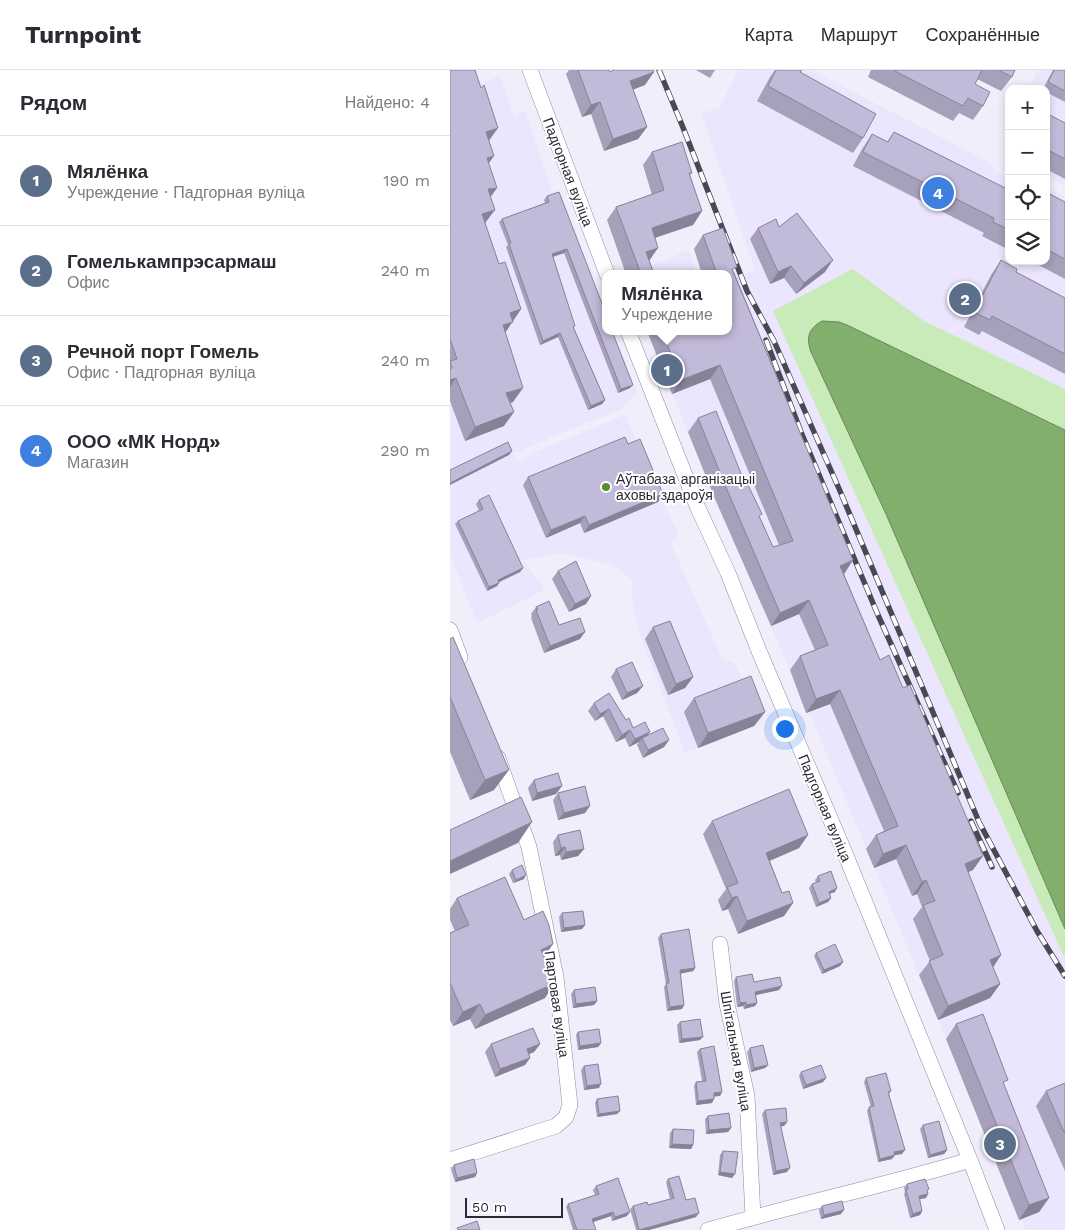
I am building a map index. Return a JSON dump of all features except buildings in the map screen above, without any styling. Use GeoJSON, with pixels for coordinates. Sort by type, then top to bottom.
{"type":"FeatureCollection","features":[{"type":"Feature","properties":{"kind":"street","name":"Падгорная вуліца"},"geometry":{"type":"LineString","coordinates":[[530,70],[605,270]]}},
{"type":"Feature","properties":{"kind":"street","name":"Падгорная вуліца"},"geometry":{"type":"LineString","coordinates":[[630,335],[698,508],[728,572],[759,651],[840,842],[997,1230]]}},
{"type":"Feature","properties":{"kind":"street"},"geometry":{"type":"LineString","coordinates":[[450,630],[466,671]]}},
{"type":"Feature","properties":{"kind":"street","name":"Партовая вуліца"},"geometry":{"type":"LineString","coordinates":[[450,1160],[556,1126],[566,1117],[570,1105],[556,977],[529,847],[492,744]]}},
{"type":"Feature","properties":{"kind":"street","name":"Шпітальная вуліца"},"geometry":{"type":"LineString","coordinates":[[720,944],[727,1004],[747,1096],[753,1217]]}},
{"type":"Feature","properties":{"kind":"street"},"geometry":{"type":"LineString","coordinates":[[708,1230],[904,1180],[970,1160]]}},
{"type":"Feature","properties":{"kind":"shaded area"},"geometry":{"type":"Polygon","coordinates":[[[450,70],[468,70],[473,86],[500,76],[514,116],[525,110],[553,193],[557,191],[602,305],[602,335],[614,335],[637,393],[622,409],[558,434],[514,454],[520,462],[532,453],[625,415],[678,534],[671,544],[722,659],[734,663],[763,718],[754,726],[685,753],[642,641],[633,608],[632,579],[612,565],[563,553],[523,560],[545,590],[477,623],[450,554],[450,70]]]}},
{"type":"Feature","properties":{"kind":"shaded area"},"geometry":{"type":"Polygon","coordinates":[[[738,70],[811,70],[991,163],[996,172],[1005,177],[1005,265],[1050,265],[1050,189],[1065,197],[1065,389],[924,321],[853,269],[1065,959],[1065,1230],[1026,1230],[809,712],[806,713],[790,670],[715,499],[649,335],[732,335],[732,279],[755,270],[701,113],[719,108],[738,70]]]}},
{"type":"Feature","properties":{"kind":"shaded area"},"geometry":{"type":"Polygon","coordinates":[[[1038,70],[1065,70],[1065,186],[1050,178],[1050,85],[1030,85],[1038,70]]]}},
{"type":"Feature","properties":{"kind":"shaded area"},"geometry":{"type":"Polygon","coordinates":[[[689,250],[696,270],[650,270],[656,263],[689,250]]]}},
{"type":"Feature","properties":{"kind":"shaded area"},"geometry":{"type":"Polygon","coordinates":[[[853,269],[924,321],[1065,389],[1065,430],[839,322],[809,345],[886,514],[1065,929],[1065,959],[773,311],[853,269]]]}},
{"type":"Feature","properties":{"kind":"shaded area"},"geometry":{"type":"Polygon","coordinates":[[[822,321],[839,322],[847,325],[1065,430],[1065,929],[886,514],[811,352],[809,334],[822,321]]]}},
{"type":"Feature","properties":{"kind":"railway"},"geometry":{"type":"LineString","coordinates":[[659,70],[747,291],[774,341],[840,491],[979,822],[1037,931],[1065,976]]}},
{"type":"Feature","properties":{"kind":"railway"},"geometry":{"type":"LineString","coordinates":[[766,340],[801,432],[878,615],[958,793]]}},
{"type":"Feature","properties":{"kind":"railway"},"geometry":{"type":"LineString","coordinates":[[971,821],[992,867]]}},
{"type":"Feature","properties":{"kind":"place","name":"ООО «МК Норд»"},"geometry":{"type":"Point","coordinates":[938,193]}},
{"type":"Feature","properties":{"kind":"place","name":"Гомелькампрэсармаш"},"geometry":{"type":"Point","coordinates":[965,299]}},
{"type":"Feature","properties":{"kind":"place","name":"Мялёнка"},"geometry":{"type":"Point","coordinates":[667,370]}},
{"type":"Feature","properties":{"kind":"place","name":"Аўтабаза арганізацыі аховы здароўя"},"geometry":{"type":"Point","coordinates":[606,487]}},
{"type":"Feature","properties":{"kind":"place","name":"Речной порт Гомель"},"geometry":{"type":"Point","coordinates":[1000,1144]}}]}
